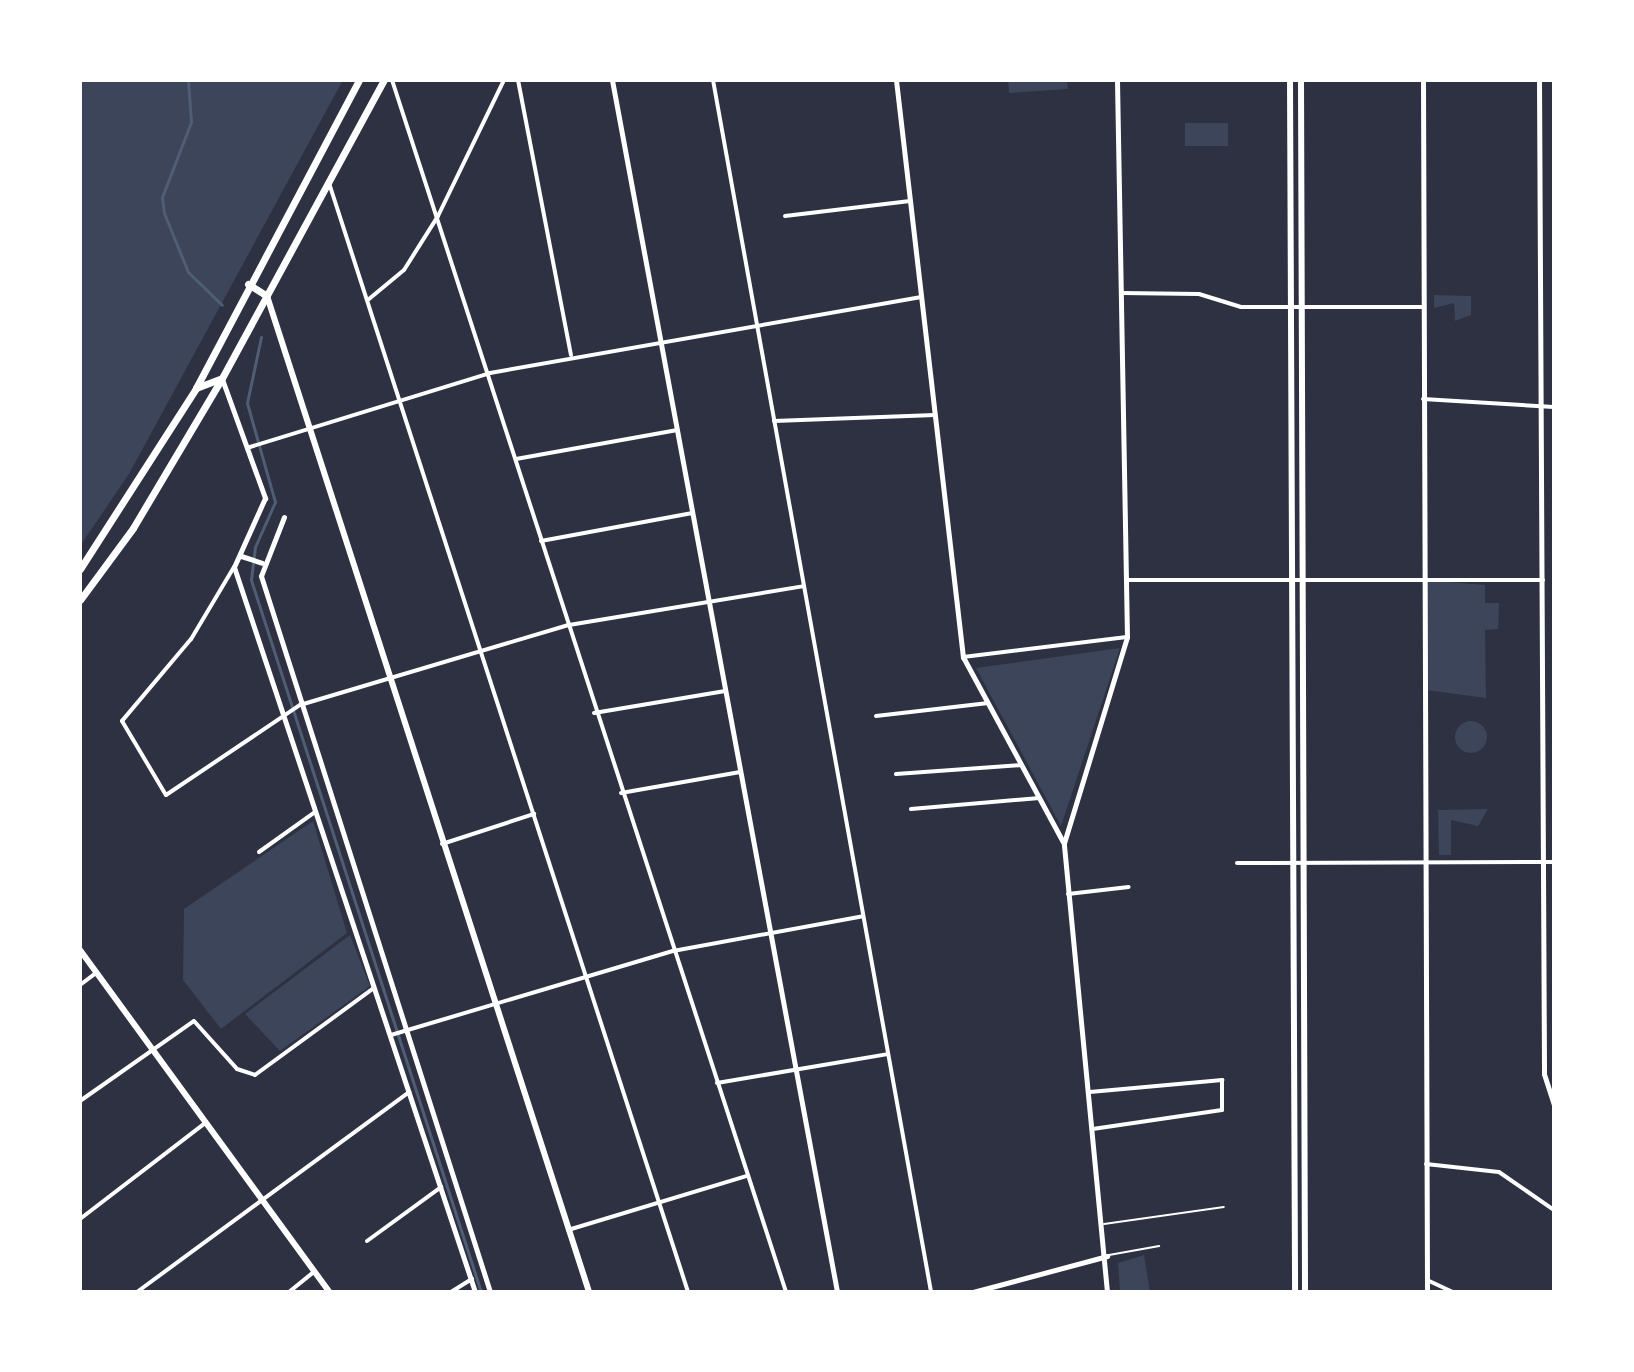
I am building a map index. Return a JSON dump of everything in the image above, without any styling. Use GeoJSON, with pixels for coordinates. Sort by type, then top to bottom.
{"type":"FeatureCollection","features":[{"type":"Feature","properties":{"kind":"main road"},"geometry":{"type":"LineString","coordinates":[[80,569],[196,388],[239,301],[359,80]]}},
{"type":"Feature","properties":{"kind":"main road"},"geometry":{"type":"LineString","coordinates":[[80,600],[133,528],[222,378],[384,80]]}},
{"type":"Feature","properties":{"kind":"main road"},"geometry":{"type":"LineString","coordinates":[[1290,80],[1291,966],[1295,1290],[1305,1290],[1301,80]]}},
{"type":"Feature","properties":{"kind":"main road"},"geometry":{"type":"LineString","coordinates":[[1290,135],[1301,135]]}},
{"type":"Feature","properties":{"kind":"main road"},"geometry":{"type":"LineString","coordinates":[[1291,253],[1301,253]]}},
{"type":"Feature","properties":{"kind":"main road"},"geometry":{"type":"LineString","coordinates":[[248,284],[267,296],[589,1292]]}},
{"type":"Feature","properties":{"kind":"main road"},"geometry":{"type":"LineString","coordinates":[[196,388],[222,378]]}},
{"type":"Feature","properties":{"kind":"main road"},"geometry":{"type":"LineString","coordinates":[[1291,454],[1301,454]]}},
{"type":"Feature","properties":{"kind":"main road"},"geometry":{"type":"LineString","coordinates":[[1291,513],[1301,514]]}},
{"type":"Feature","properties":{"kind":"main road"},"geometry":{"type":"LineString","coordinates":[[1291,768],[1302,767]]}},
{"type":"Feature","properties":{"kind":"main road"},"geometry":{"type":"LineString","coordinates":[[1291,932],[1304,932]]}},
{"type":"Feature","properties":{"kind":"main road"},"geometry":{"type":"LineString","coordinates":[[80,950],[329,1292]]}},
{"type":"Feature","properties":{"kind":"main road"},"geometry":{"type":"LineString","coordinates":[[1291,966],[1303,966]]}},
{"type":"Feature","properties":{"kind":"main road"},"geometry":{"type":"LineString","coordinates":[[1292,1026],[1304,1026]]}},
{"type":"Feature","properties":{"kind":"main road"},"geometry":{"type":"LineString","coordinates":[[1294,1145],[1305,1145]]}},
{"type":"Feature","properties":{"kind":"street"},"geometry":{"type":"LineString","coordinates":[[392,80],[490,373],[594,713],[786,1292]]}},
{"type":"Feature","properties":{"kind":"street"},"geometry":{"type":"LineString","coordinates":[[369,299],[404,270],[438,216],[504,80]]}},
{"type":"Feature","properties":{"kind":"street"},"geometry":{"type":"LineString","coordinates":[[518,80],[571,355]]}},
{"type":"Feature","properties":{"kind":"street"},"geometry":{"type":"LineString","coordinates":[[612,80],[837,1292]]}},
{"type":"Feature","properties":{"kind":"street"},"geometry":{"type":"LineString","coordinates":[[713,80],[931,1292]]}},
{"type":"Feature","properties":{"kind":"street"},"geometry":{"type":"LineString","coordinates":[[896,80],[963,657],[1064,843]]}},
{"type":"Feature","properties":{"kind":"street"},"geometry":{"type":"LineString","coordinates":[[1107,1292],[1108,1256],[1064,843],[1127,637],[1117,80]]}},
{"type":"Feature","properties":{"kind":"street"},"geometry":{"type":"LineString","coordinates":[[1423,80],[1427,1292]]}},
{"type":"Feature","properties":{"kind":"street"},"geometry":{"type":"LineString","coordinates":[[1539,80],[1544,1074],[1554,1104]]}},
{"type":"Feature","properties":{"kind":"street"},"geometry":{"type":"LineString","coordinates":[[328,183],[403,399],[688,1292]]}},
{"type":"Feature","properties":{"kind":"street"},"geometry":{"type":"LineString","coordinates":[[785,216],[910,201]]}},
{"type":"Feature","properties":{"kind":"street"},"geometry":{"type":"LineString","coordinates":[[1121,293],[1291,307],[1422,307]]}},
{"type":"Feature","properties":{"kind":"street"},"geometry":{"type":"LineString","coordinates":[[253,446],[490,373],[571,355],[921,297]]}},
{"type":"Feature","properties":{"kind":"street"},"geometry":{"type":"LineString","coordinates":[[222,378],[253,446],[265,506],[243,557],[191,639],[122,721],[166,795],[285,713],[300,706],[392,680],[481,648],[569,625],[804,586]]}},
{"type":"Feature","properties":{"kind":"street"},"geometry":{"type":"LineString","coordinates":[[1423,399],[1542,403],[1554,407]]}},
{"type":"Feature","properties":{"kind":"street"},"geometry":{"type":"LineString","coordinates":[[774,421],[935,415]]}},
{"type":"Feature","properties":{"kind":"street"},"geometry":{"type":"LineString","coordinates":[[516,459],[677,430]]}},
{"type":"Feature","properties":{"kind":"street"},"geometry":{"type":"LineString","coordinates":[[541,541],[692,513]]}},
{"type":"Feature","properties":{"kind":"street"},"geometry":{"type":"LineString","coordinates":[[284,517],[259,562],[300,706],[490,1292]]}},
{"type":"Feature","properties":{"kind":"street"},"geometry":{"type":"LineString","coordinates":[[243,557],[259,562]]}},
{"type":"Feature","properties":{"kind":"street"},"geometry":{"type":"LineString","coordinates":[[234,567],[475,1292]]}},
{"type":"Feature","properties":{"kind":"street"},"geometry":{"type":"LineString","coordinates":[[1126,580],[1543,580]]}},
{"type":"Feature","properties":{"kind":"street"},"geometry":{"type":"LineString","coordinates":[[963,657],[1127,637]]}},
{"type":"Feature","properties":{"kind":"street"},"geometry":{"type":"LineString","coordinates":[[594,713],[725,691]]}},
{"type":"Feature","properties":{"kind":"street"},"geometry":{"type":"LineString","coordinates":[[876,716],[988,703]]}},
{"type":"Feature","properties":{"kind":"street"},"geometry":{"type":"LineString","coordinates":[[896,774],[1022,765]]}},
{"type":"Feature","properties":{"kind":"street"},"geometry":{"type":"LineString","coordinates":[[621,793],[740,772]]}},
{"type":"Feature","properties":{"kind":"street"},"geometry":{"type":"LineString","coordinates":[[911,809],[1040,798]]}},
{"type":"Feature","properties":{"kind":"street"},"geometry":{"type":"LineString","coordinates":[[259,852],[317,811]]}},
{"type":"Feature","properties":{"kind":"street"},"geometry":{"type":"LineString","coordinates":[[442,844],[534,814]]}},
{"type":"Feature","properties":{"kind":"street"},"geometry":{"type":"LineString","coordinates":[[1237,863],[1554,862]]}},
{"type":"Feature","properties":{"kind":"street"},"geometry":{"type":"LineString","coordinates":[[1068,894],[1129,887]]}},
{"type":"Feature","properties":{"kind":"street"},"geometry":{"type":"LineString","coordinates":[[392,1035],[586,974],[673,951],[863,916]]}},
{"type":"Feature","properties":{"kind":"street"},"geometry":{"type":"LineString","coordinates":[[80,985],[97,972]]}},
{"type":"Feature","properties":{"kind":"street"},"geometry":{"type":"LineString","coordinates":[[80,1101],[194,1021],[237,1069],[255,1075],[376,987]]}},
{"type":"Feature","properties":{"kind":"street"},"geometry":{"type":"LineString","coordinates":[[717,1083],[888,1054]]}},
{"type":"Feature","properties":{"kind":"street"},"geometry":{"type":"LineString","coordinates":[[1090,1092],[1202,1076],[1222,1080],[1222,1110],[1094,1129]]}},
{"type":"Feature","properties":{"kind":"street"},"geometry":{"type":"LineString","coordinates":[[137,1292],[409,1092]]}},
{"type":"Feature","properties":{"kind":"street"},"geometry":{"type":"LineString","coordinates":[[80,1219],[206,1123]]}},
{"type":"Feature","properties":{"kind":"street"},"geometry":{"type":"LineString","coordinates":[[1426,1164],[1499,1172],[1554,1210]]}},
{"type":"Feature","properties":{"kind":"street"},"geometry":{"type":"LineString","coordinates":[[568,1230],[747,1176]]}},
{"type":"Feature","properties":{"kind":"street"},"geometry":{"type":"LineString","coordinates":[[367,1241],[441,1187]]}},
{"type":"Feature","properties":{"kind":"street"},"geometry":{"type":"LineString","coordinates":[[973,1292],[1108,1256]]}},
{"type":"Feature","properties":{"kind":"street"},"geometry":{"type":"LineString","coordinates":[[289,1292],[314,1272]]}},
{"type":"Feature","properties":{"kind":"street"},"geometry":{"type":"LineString","coordinates":[[451,1292],[472,1279]]}},
{"type":"Feature","properties":{"kind":"street"},"geometry":{"type":"LineString","coordinates":[[1427,1280],[1453,1292]]}},
{"type":"Feature","properties":{"kind":"lane"},"geometry":{"type":"LineString","coordinates":[[1104,1224],[1224,1207]]}},
{"type":"Feature","properties":{"kind":"lane"},"geometry":{"type":"LineString","coordinates":[[1108,1256],[1159,1246]]}},
{"type":"Feature","properties":{"kind":"shaded area"},"geometry":{"type":"Polygon","coordinates":[[[80,80],[343,80],[129,474],[80,546],[80,80]]]}},
{"type":"Feature","properties":{"kind":"shaded area"},"geometry":{"type":"Polygon","coordinates":[[[1008,80],[1067,80],[1068,89],[1009,93],[1008,80]]]}},
{"type":"Feature","properties":{"kind":"shaded area"},"geometry":{"type":"Polygon","coordinates":[[[1185,123],[1228,123],[1228,146],[1185,146],[1185,123]]]}},
{"type":"Feature","properties":{"kind":"shaded area"},"geometry":{"type":"Polygon","coordinates":[[[1434,295],[1471,296],[1471,315],[1455,321],[1454,303],[1434,308],[1434,295]]]}},
{"type":"Feature","properties":{"kind":"shaded area"},"geometry":{"type":"Polygon","coordinates":[[[1423,580],[1485,585],[1485,603],[1499,603],[1498,629],[1485,630],[1486,698],[1426,690],[1423,580]]]}},
{"type":"Feature","properties":{"kind":"shaded area"},"geometry":{"type":"Polygon","coordinates":[[[1120,648],[1071,796],[1061,826],[976,668],[1120,648]]]}},
{"type":"Feature","properties":{"kind":"shaded area"},"geometry":{"type":"Polygon","coordinates":[[[1471,721],[1482,726],[1487,737],[1482,748],[1471,753],[1460,748],[1455,737],[1460,726],[1471,721]]]}},
{"type":"Feature","properties":{"kind":"shaded area"},"geometry":{"type":"Polygon","coordinates":[[[1488,809],[1478,826],[1451,820],[1451,855],[1439,855],[1438,810],[1488,809]]]}},
{"type":"Feature","properties":{"kind":"shaded area"},"geometry":{"type":"Polygon","coordinates":[[[313,821],[347,933],[221,1029],[183,980],[184,909],[313,821]]]}},
{"type":"Feature","properties":{"kind":"shaded area"},"geometry":{"type":"Polygon","coordinates":[[[350,935],[370,986],[280,1051],[245,1014],[350,935]]]}},
{"type":"Feature","properties":{"kind":"shaded area"},"geometry":{"type":"Polygon","coordinates":[[[1144,1255],[1150,1292],[1120,1292],[1118,1263],[1144,1255]]]}},
{"type":"Feature","properties":{"kind":"waterway"},"geometry":{"type":"LineString","coordinates":[[188,80],[191,122],[162,197],[164,213],[188,272],[222,305]]}},
{"type":"Feature","properties":{"kind":"waterway"},"geometry":{"type":"LineString","coordinates":[[261,337],[247,403],[275,502],[255,547],[251,580],[481,1292]]}}]}
